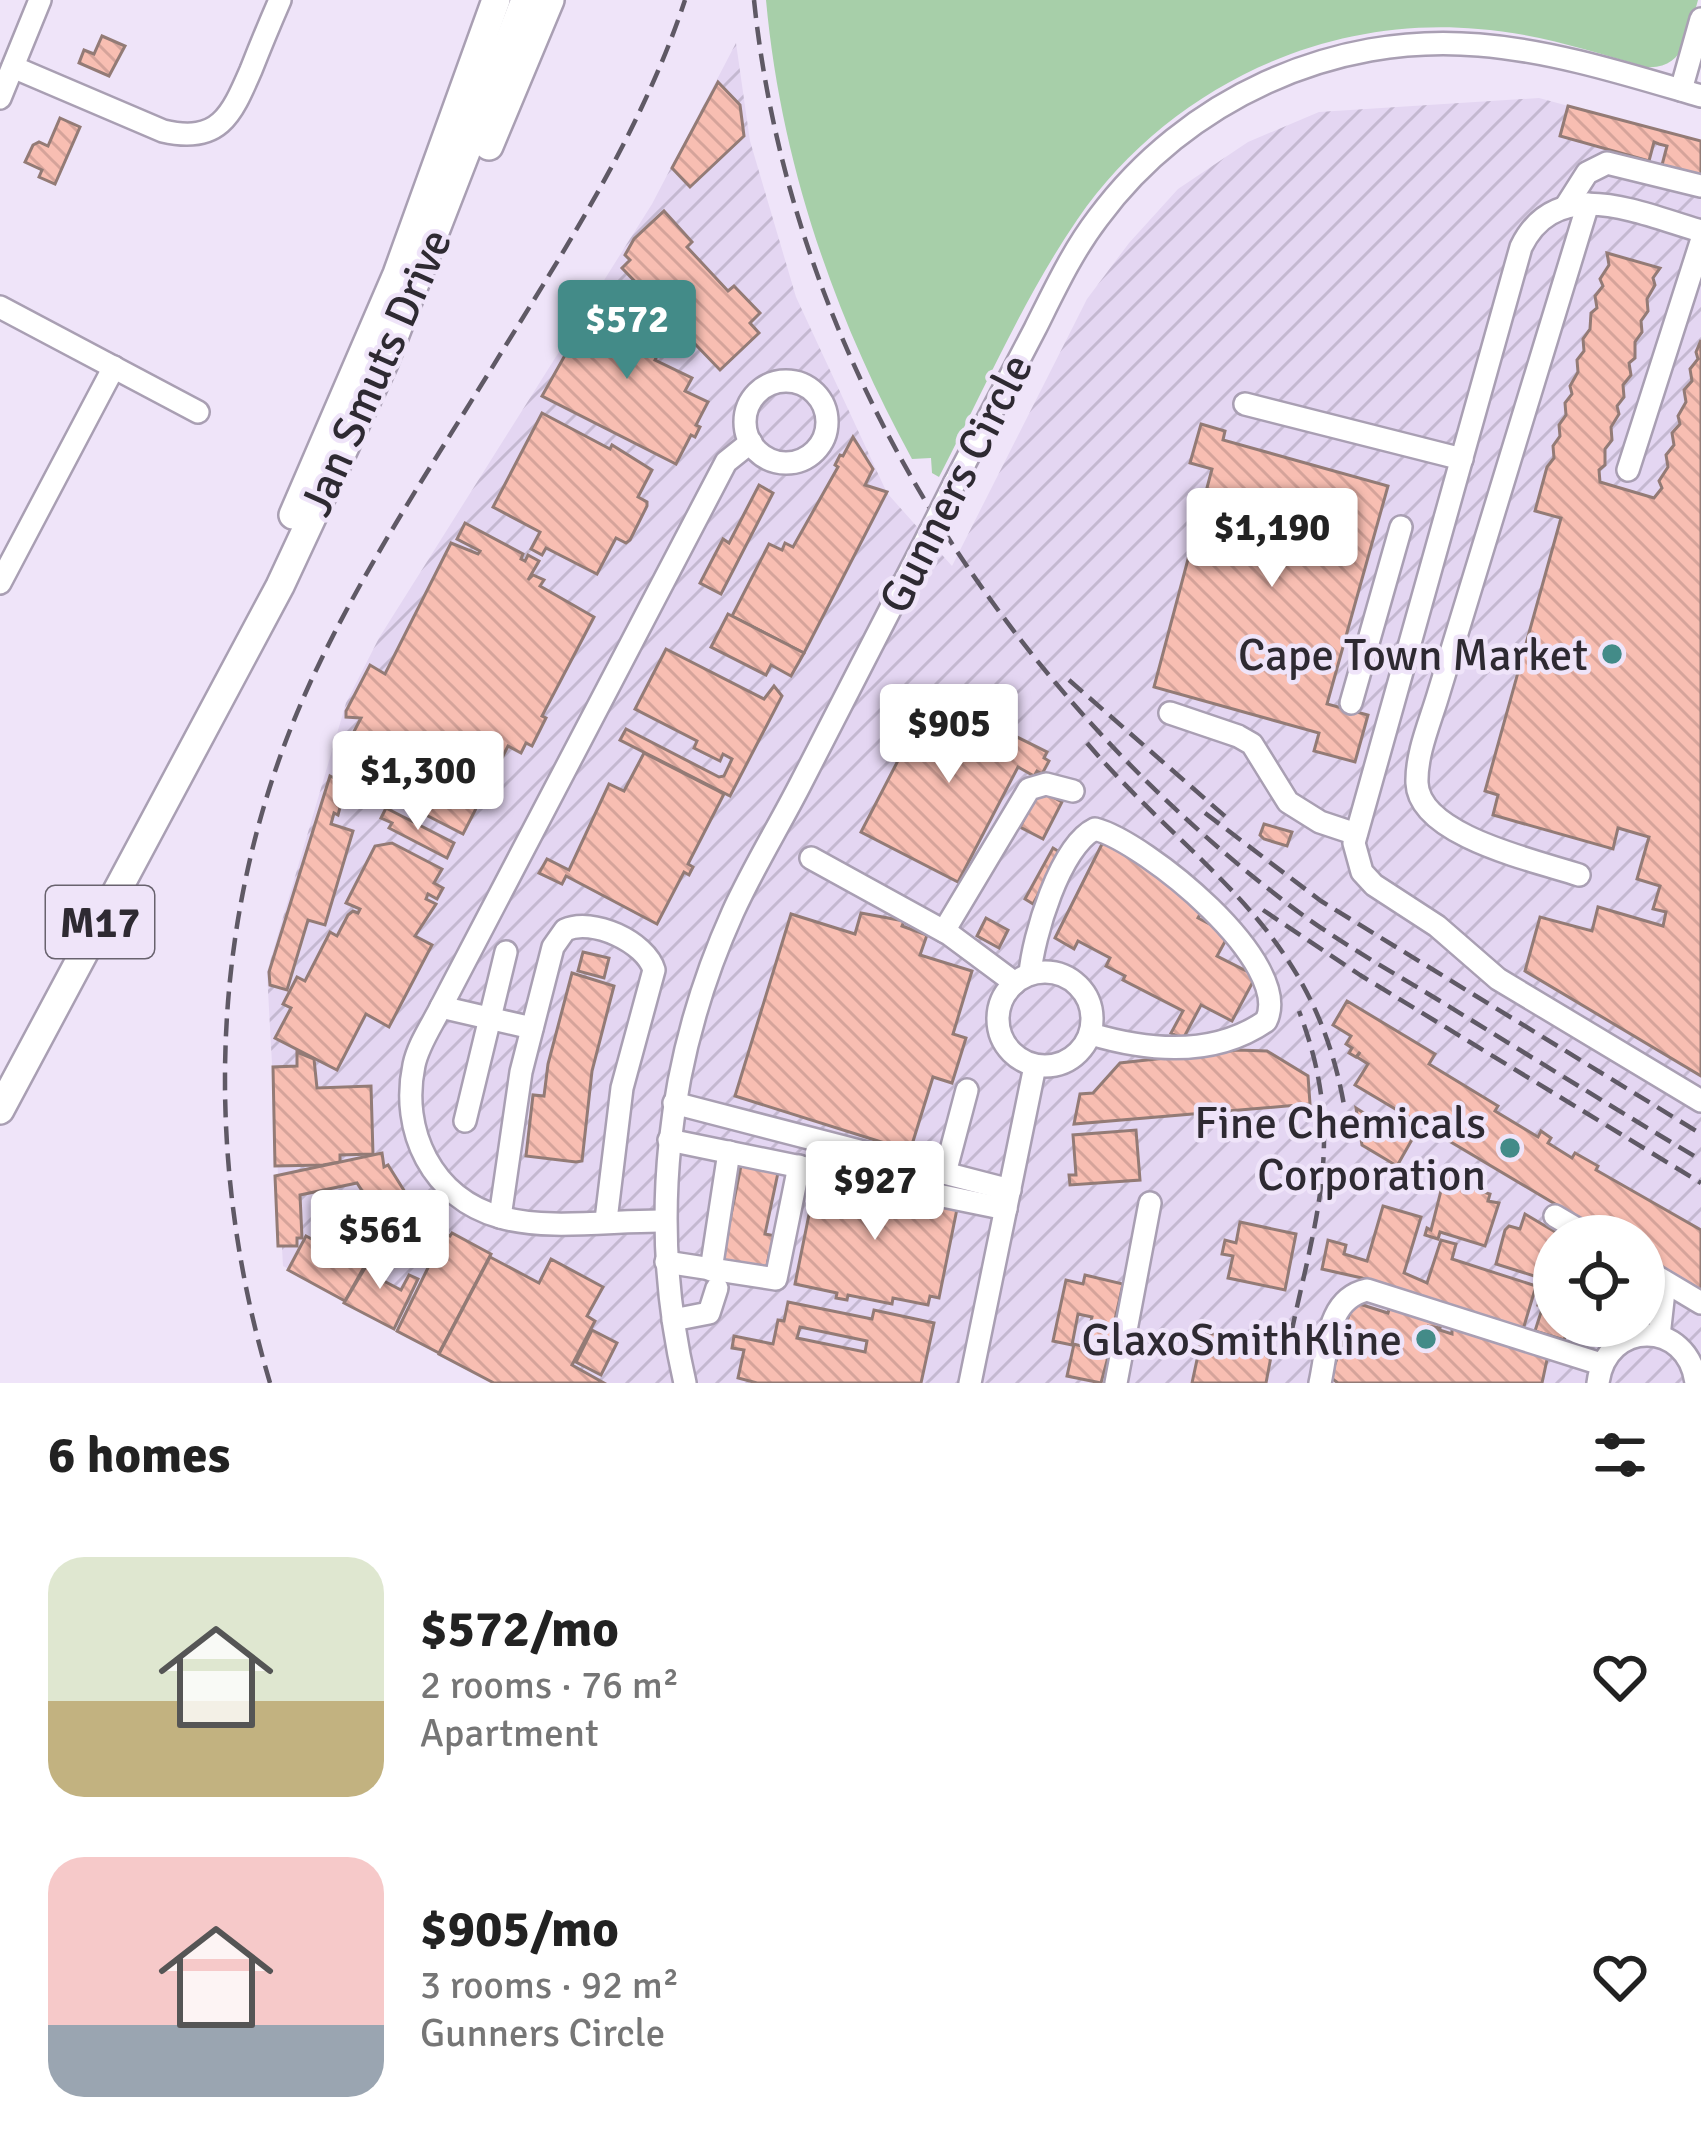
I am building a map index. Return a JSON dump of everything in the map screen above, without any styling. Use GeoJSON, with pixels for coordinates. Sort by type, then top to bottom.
{"type":"FeatureCollection","features":[{"type":"Feature","properties":{"kind":"main road"},"geometry":{"type":"LineString","coordinates":[[462,95],[477,0]]}},
{"type":"Feature","properties":{"kind":"main road","name":"Jan Smuts Drive"},"geometry":{"type":"LineString","coordinates":[[200,734],[397,274],[496,0]]}},
{"type":"Feature","properties":{"kind":"main road","name":"Jan Smuts Drive"},"geometry":{"type":"LineString","coordinates":[[0,1110],[280,586],[384,363],[525,0]]}},
{"type":"Feature","properties":{"kind":"main road"},"geometry":{"type":"LineString","coordinates":[[419,277],[483,160],[550,0]]}},
{"type":"Feature","properties":{"kind":"street"},"geometry":{"type":"LineString","coordinates":[[0,98],[40,0]]}},
{"type":"Feature","properties":{"kind":"street"},"geometry":{"type":"LineString","coordinates":[[13,67],[163,131],[204,134],[221,124],[235,107],[280,0]]}},
{"type":"Feature","properties":{"kind":"street"},"geometry":{"type":"LineString","coordinates":[[1691,93],[1701,20]]}},
{"type":"Feature","properties":{"kind":"street","name":"Gunners Circle"},"geometry":{"type":"LineString","coordinates":[[685,1383],[673,1320],[665,1221],[674,1103],[698,1005],[734,910],[1065,270],[1097,219],[1152,157],[1229,102],[1297,69],[1361,51],[1441,43],[1520,50],[1691,93]]}},
{"type":"Feature","properties":{"kind":"street"},"geometry":{"type":"LineString","coordinates":[[1579,875],[1460,834],[1434,817],[1416,788],[1417,769],[1587,172],[1607,164],[1701,187]]}},
{"type":"Feature","properties":{"kind":"street"},"geometry":{"type":"LineString","coordinates":[[1701,231],[1620,208],[1577,205],[1543,215],[1531,228],[1521,247],[1356,834],[1355,857],[1374,885],[1437,926],[1516,992],[1701,1101]]}},
{"type":"Feature","properties":{"kind":"street"},"geometry":{"type":"LineString","coordinates":[[1628,470],[1701,242]]}},
{"type":"Feature","properties":{"kind":"street"},"geometry":{"type":"LineString","coordinates":[[0,307],[198,412]]}},
{"type":"Feature","properties":{"kind":"street"},"geometry":{"type":"LineString","coordinates":[[0,583],[114,367]]}},
{"type":"Feature","properties":{"kind":"street"},"geometry":{"type":"LineString","coordinates":[[1245,404],[1462,459]]}},
{"type":"Feature","properties":{"kind":"street"},"geometry":{"type":"LineString","coordinates":[[665,1221],[542,1222],[500,1217],[463,1199],[441,1182],[416,1139],[410,1113],[415,1060],[727,462],[751,442]]}},
{"type":"Feature","properties":{"kind":"street"},"geometry":{"type":"LineString","coordinates":[[1351,703],[1401,526]]}},
{"type":"Feature","properties":{"kind":"street"},"geometry":{"type":"LineString","coordinates":[[1433,562],[1475,573]]}},
{"type":"Feature","properties":{"kind":"street"},"geometry":{"type":"LineString","coordinates":[[1376,615],[1415,625]]}},
{"type":"Feature","properties":{"kind":"street"},"geometry":{"type":"LineString","coordinates":[[1400,678],[1439,692]]}},
{"type":"Feature","properties":{"kind":"street"},"geometry":{"type":"LineString","coordinates":[[1170,713],[1252,745],[1288,802],[1321,822],[1356,834]]}},
{"type":"Feature","properties":{"kind":"street"},"geometry":{"type":"LineString","coordinates":[[944,931],[1029,789],[1046,784],[1072,791]]}},
{"type":"Feature","properties":{"kind":"street"},"geometry":{"type":"LineString","coordinates":[[1023,979],[1047,902],[1082,837],[1095,829],[1109,833],[1189,889],[1228,927],[1267,985],[1271,1004],[1266,1021],[1220,1042],[1172,1048],[1090,1034]]}},
{"type":"Feature","properties":{"kind":"street"},"geometry":{"type":"LineString","coordinates":[[811,858],[1023,979]]}},
{"type":"Feature","properties":{"kind":"street"},"geometry":{"type":"LineString","coordinates":[[500,1217],[521,1072],[553,947],[565,930],[586,926],[636,946],[654,970],[622,1088],[606,1220]]}},
{"type":"Feature","properties":{"kind":"street"},"geometry":{"type":"LineString","coordinates":[[465,1121],[506,952]]}},
{"type":"Feature","properties":{"kind":"street"},"geometry":{"type":"LineString","coordinates":[[1048,972],[1079,986],[1089,1000],[1090,1034],[1069,1061],[1035,1066],[1006,1046],[998,1013],[1004,997],[1023,979],[1048,972]]}},
{"type":"Feature","properties":{"kind":"street"},"geometry":{"type":"LineString","coordinates":[[441,1007],[532,1028]]}},
{"type":"Feature","properties":{"kind":"street"},"geometry":{"type":"LineString","coordinates":[[970,1383],[1035,1066]]}},
{"type":"Feature","properties":{"kind":"street"},"geometry":{"type":"LineString","coordinates":[[945,1173],[967,1090]]}},
{"type":"Feature","properties":{"kind":"street"},"geometry":{"type":"LineString","coordinates":[[674,1103],[945,1173],[1008,1200]]}},
{"type":"Feature","properties":{"kind":"street"},"geometry":{"type":"LineString","coordinates":[[669,1140],[1008,1200]]}},
{"type":"Feature","properties":{"kind":"street"},"geometry":{"type":"LineString","coordinates":[[673,1320],[709,1313],[729,1152]]}},
{"type":"Feature","properties":{"kind":"street"},"geometry":{"type":"LineString","coordinates":[[666,1262],[714,1279],[779,1278],[799,1166]]}},
{"type":"Feature","properties":{"kind":"street"},"geometry":{"type":"LineString","coordinates":[[1116,1383],[1150,1203]]}},
{"type":"Feature","properties":{"kind":"street"},"geometry":{"type":"LineString","coordinates":[[1665,1282],[1701,1304]]}},
{"type":"Feature","properties":{"kind":"street"},"geometry":{"type":"LineString","coordinates":[[1320,1383],[1336,1309],[1349,1295],[1367,1290],[1594,1368]]}},
{"type":"Feature","properties":{"kind":"street"},"geometry":{"type":"LineString","coordinates":[[1665,1339],[1681,1348],[1697,1374]]}},
{"type":"Feature","properties":{"kind":"shaded area"},"geometry":{"type":"Polygon","coordinates":[[[736,43],[750,141],[796,297],[887,493],[952,566],[1087,299],[1178,189],[1248,142],[1319,112],[1539,98],[1701,142],[1701,1383],[500,1383],[283,1266],[267,972],[346,703],[379,638],[652,204],[736,43]]]}},
{"type":"Feature","properties":{"kind":"green space"},"geometry":{"type":"Polygon","coordinates":[[[766,0],[1698,0],[1684,46],[1670,62],[1659,66],[1646,67],[1521,34],[1419,28],[1306,49],[1252,70],[1202,99],[1155,133],[1113,174],[1077,220],[1021,314],[939,477],[932,473],[931,458],[912,459],[835,294],[784,120],[766,0]]]}},
{"type":"Feature","properties":{"kind":"building"},"geometry":{"type":"Polygon","coordinates":[[[102,36],[125,46],[109,76],[79,63],[84,50],[94,54],[102,36]]]}},
{"type":"Feature","properties":{"kind":"building"},"geometry":{"type":"Polygon","coordinates":[[[718,82],[740,105],[744,136],[690,187],[672,168],[718,82]]]}},
{"type":"Feature","properties":{"kind":"building"},"geometry":{"type":"Polygon","coordinates":[[[1568,106],[1701,141],[1701,176],[1662,165],[1667,146],[1654,142],[1649,161],[1560,136],[1568,106]]]}},
{"type":"Feature","properties":{"kind":"building"},"geometry":{"type":"Polygon","coordinates":[[[60,118],[80,127],[55,184],[39,177],[42,170],[25,162],[33,145],[48,146],[60,118]]]}},
{"type":"Feature","properties":{"kind":"building"},"geometry":{"type":"Polygon","coordinates":[[[664,211],[692,242],[687,247],[728,291],[734,286],[760,313],[750,323],[759,333],[720,370],[622,268],[630,260],[625,255],[634,239],[664,211]]]}},
{"type":"Feature","properties":{"kind":"building","name":"Cape Town Market"},"geometry":{"type":"Polygon","coordinates":[[[1607,253],[1660,268],[1635,342],[1635,358],[1629,363],[1631,375],[1623,385],[1619,414],[1611,427],[1600,482],[1654,498],[1662,488],[1659,481],[1668,467],[1666,455],[1674,445],[1672,433],[1680,424],[1684,390],[1692,381],[1690,369],[1698,359],[1701,340],[1701,1076],[1525,971],[1540,917],[1592,931],[1598,907],[1663,926],[1666,912],[1653,909],[1660,886],[1637,879],[1649,837],[1618,828],[1613,849],[1493,815],[1498,795],[1485,791],[1561,518],[1535,511],[1566,415],[1565,403],[1572,394],[1577,360],[1584,351],[1583,339],[1597,308],[1595,296],[1603,286],[1600,279],[1609,265],[1607,253]]]}},
{"type":"Feature","properties":{"kind":"building"},"geometry":{"type":"Polygon","coordinates":[[[600,293],[649,319],[645,326],[666,337],[655,360],[692,378],[685,391],[708,402],[695,437],[691,435],[676,464],[542,396],[600,293]]]}},
{"type":"Feature","properties":{"kind":"building"},"geometry":{"type":"Polygon","coordinates":[[[542,413],[610,449],[612,445],[652,470],[638,497],[647,506],[630,540],[616,538],[597,574],[546,548],[542,555],[531,549],[540,532],[493,507],[542,413]]]}},
{"type":"Feature","properties":{"kind":"building"},"geometry":{"type":"Polygon","coordinates":[[[1201,424],[1225,431],[1223,440],[1388,486],[1327,704],[1368,715],[1355,762],[1314,751],[1319,733],[1154,687],[1212,469],[1190,463],[1201,424]]]}},
{"type":"Feature","properties":{"kind":"building"},"geometry":{"type":"Polygon","coordinates":[[[853,437],[873,469],[865,485],[887,492],[804,653],[732,616],[769,544],[782,550],[785,543],[793,547],[853,437]]]}},
{"type":"Feature","properties":{"kind":"building"},"geometry":{"type":"Polygon","coordinates":[[[759,485],[773,493],[721,594],[700,583],[723,539],[729,543],[759,485]]]}},
{"type":"Feature","properties":{"kind":"building"},"geometry":{"type":"Polygon","coordinates":[[[465,523],[523,554],[521,559],[525,561],[528,555],[539,561],[528,580],[533,575],[544,580],[540,586],[594,617],[542,716],[546,718],[532,746],[526,743],[521,753],[508,746],[463,834],[335,768],[361,718],[346,717],[346,711],[370,665],[385,674],[451,543],[480,551],[457,539],[465,523]]]}},
{"type":"Feature","properties":{"kind":"building"},"geometry":{"type":"Polygon","coordinates":[[[728,614],[804,653],[791,676],[771,665],[766,675],[711,647],[728,614]]]}},
{"type":"Feature","properties":{"kind":"building"},"geometry":{"type":"Polygon","coordinates":[[[666,649],[764,699],[774,686],[782,696],[730,796],[620,740],[626,729],[724,776],[732,759],[723,754],[720,761],[694,748],[697,741],[635,709],[666,649]]]}},
{"type":"Feature","properties":{"kind":"building"},"geometry":{"type":"Polygon","coordinates":[[[933,693],[999,727],[1002,721],[1011,725],[1007,732],[1047,752],[1044,758],[1049,761],[1042,774],[1037,771],[1034,776],[1018,767],[958,882],[861,832],[933,693]]]}},
{"type":"Feature","properties":{"kind":"building"},"geometry":{"type":"Polygon","coordinates":[[[644,753],[724,794],[688,864],[693,867],[689,875],[684,872],[657,924],[566,876],[562,884],[539,873],[547,859],[569,870],[609,784],[624,791],[644,753]]]}},
{"type":"Feature","properties":{"kind":"building"},"geometry":{"type":"Polygon","coordinates":[[[330,776],[346,784],[331,824],[353,831],[325,925],[308,920],[287,990],[270,985],[269,972],[330,776]]]}},
{"type":"Feature","properties":{"kind":"building"},"geometry":{"type":"Polygon","coordinates":[[[1039,790],[1062,802],[1043,839],[1020,827],[1039,790]]]}},
{"type":"Feature","properties":{"kind":"building"},"geometry":{"type":"Polygon","coordinates":[[[386,808],[454,843],[447,858],[389,828],[392,823],[381,818],[386,808]]]}},
{"type":"Feature","properties":{"kind":"building"},"geometry":{"type":"Polygon","coordinates":[[[1264,824],[1292,832],[1287,846],[1264,839],[1260,835],[1264,824]]]}},
{"type":"Feature","properties":{"kind":"building"},"geometry":{"type":"Polygon","coordinates":[[[1103,842],[1169,876],[1203,909],[1198,918],[1227,938],[1217,956],[1256,976],[1232,1021],[1201,1005],[1183,1039],[1171,1033],[1183,1011],[1123,980],[1125,976],[1106,966],[1110,958],[1078,941],[1074,949],[1055,938],[1103,842]]]}},
{"type":"Feature","properties":{"kind":"building"},"geometry":{"type":"Polygon","coordinates":[[[392,843],[442,869],[434,883],[443,888],[437,899],[428,894],[426,899],[436,904],[415,936],[432,945],[389,1027],[366,1014],[337,1070],[275,1038],[291,1008],[283,1004],[297,977],[305,981],[330,932],[337,936],[348,915],[358,913],[360,909],[346,903],[375,846],[392,843]]]}},
{"type":"Feature","properties":{"kind":"building"},"geometry":{"type":"Polygon","coordinates":[[[1053,848],[1061,853],[1033,904],[1025,899],[1053,848]]]}},
{"type":"Feature","properties":{"kind":"building"},"geometry":{"type":"Polygon","coordinates":[[[861,913],[904,921],[902,926],[927,935],[920,955],[972,971],[953,1034],[966,1038],[952,1083],[933,1077],[910,1151],[735,1096],[791,914],[855,934],[861,913]]]}},
{"type":"Feature","properties":{"kind":"building"},"geometry":{"type":"Polygon","coordinates":[[[986,918],[1008,930],[999,948],[977,936],[986,918]]]}},
{"type":"Feature","properties":{"kind":"building"},"geometry":{"type":"Polygon","coordinates":[[[583,952],[609,958],[604,978],[578,971],[583,952]]]}},
{"type":"Feature","properties":{"kind":"building"},"geometry":{"type":"Polygon","coordinates":[[[572,973],[614,986],[592,1071],[582,1161],[576,1162],[526,1156],[533,1095],[544,1096],[572,973]]]}},
{"type":"Feature","properties":{"kind":"building","name":"Fine Chemicals Corporation"},"geometry":{"type":"Polygon","coordinates":[[[1347,1001],[1435,1054],[1429,1064],[1498,1106],[1495,1111],[1538,1137],[1541,1131],[1551,1138],[1548,1143],[1572,1158],[1575,1153],[1701,1230],[1701,1292],[1665,1270],[1665,1215],[1574,1215],[1355,1085],[1368,1064],[1357,1057],[1360,1052],[1356,1057],[1349,1053],[1352,1048],[1346,1044],[1351,1036],[1333,1025],[1347,1001]]]}},
{"type":"Feature","properties":{"kind":"building"},"geometry":{"type":"Polygon","coordinates":[[[1267,1051],[1308,1076],[1310,1104],[1074,1124],[1080,1094],[1093,1093],[1120,1063],[1267,1051]]]}},
{"type":"Feature","properties":{"kind":"building"},"geometry":{"type":"Polygon","coordinates":[[[297,1052],[314,1059],[317,1088],[371,1086],[373,1154],[340,1155],[340,1162],[323,1165],[275,1166],[273,1067],[297,1066],[297,1052]]]}},
{"type":"Feature","properties":{"kind":"building"},"geometry":{"type":"Polygon","coordinates":[[[1356,1108],[1384,1126],[1387,1120],[1414,1136],[1397,1166],[1362,1145],[1356,1108]]]}},
{"type":"Feature","properties":{"kind":"building"},"geometry":{"type":"Polygon","coordinates":[[[1136,1130],[1140,1180],[1070,1185],[1069,1175],[1076,1175],[1073,1135],[1136,1130]]]}},
{"type":"Feature","properties":{"kind":"building"},"geometry":{"type":"Polygon","coordinates":[[[382,1153],[384,1167],[388,1165],[410,1200],[402,1209],[380,1219],[357,1183],[300,1195],[302,1238],[297,1238],[297,1246],[278,1246],[275,1176],[382,1153]]]}},
{"type":"Feature","properties":{"kind":"building"},"geometry":{"type":"Polygon","coordinates":[[[742,1161],[779,1168],[765,1234],[776,1236],[782,1258],[769,1256],[765,1275],[721,1264],[742,1161]]]}},
{"type":"Feature","properties":{"kind":"building"},"geometry":{"type":"Polygon","coordinates":[[[1446,1171],[1468,1180],[1466,1187],[1490,1194],[1488,1201],[1499,1203],[1485,1246],[1440,1232],[1438,1239],[1425,1235],[1427,1228],[1431,1230],[1446,1171]]]}},
{"type":"Feature","properties":{"kind":"building"},"geometry":{"type":"Polygon","coordinates":[[[817,1175],[958,1204],[939,1298],[930,1296],[928,1305],[848,1295],[847,1300],[836,1298],[837,1293],[795,1284],[817,1175]]]}},
{"type":"Feature","properties":{"kind":"building"},"geometry":{"type":"Polygon","coordinates":[[[1383,1206],[1421,1217],[1404,1273],[1427,1283],[1441,1240],[1456,1244],[1452,1259],[1533,1285],[1522,1333],[1362,1278],[1322,1269],[1328,1240],[1346,1245],[1344,1254],[1367,1261],[1383,1206]]]}},
{"type":"Feature","properties":{"kind":"building"},"geometry":{"type":"Polygon","coordinates":[[[1525,1214],[1533,1219],[1533,1276],[1496,1264],[1505,1230],[1509,1226],[1520,1229],[1525,1214]]]}},
{"type":"Feature","properties":{"kind":"building"},"geometry":{"type":"Polygon","coordinates":[[[1240,1222],[1296,1234],[1285,1290],[1228,1278],[1233,1256],[1222,1254],[1225,1240],[1236,1243],[1240,1222]]]}},
{"type":"Feature","properties":{"kind":"building"},"geometry":{"type":"Polygon","coordinates":[[[445,1233],[491,1254],[439,1353],[397,1331],[445,1233]]]}},
{"type":"Feature","properties":{"kind":"building"},"geometry":{"type":"Polygon","coordinates":[[[306,1236],[364,1267],[345,1301],[288,1270],[306,1236]]]}},
{"type":"Feature","properties":{"kind":"building"},"geometry":{"type":"Polygon","coordinates":[[[377,1248],[394,1257],[382,1280],[401,1290],[409,1275],[418,1279],[394,1329],[344,1303],[377,1248]]]}},
{"type":"Feature","properties":{"kind":"building"},"geometry":{"type":"Polygon","coordinates":[[[490,1257],[539,1283],[551,1259],[603,1287],[587,1316],[595,1321],[572,1365],[604,1383],[494,1383],[439,1354],[490,1257]]]}},
{"type":"Feature","properties":{"kind":"building"},"geometry":{"type":"Polygon","coordinates":[[[1085,1275],[1123,1284],[1101,1383],[1067,1376],[1074,1344],[1085,1347],[1092,1317],[1078,1314],[1072,1345],[1053,1341],[1066,1280],[1083,1284],[1085,1275]]]}},
{"type":"Feature","properties":{"kind":"building"},"geometry":{"type":"Polygon","coordinates":[[[788,1302],[872,1319],[874,1310],[934,1323],[921,1383],[757,1383],[738,1378],[744,1350],[732,1348],[734,1336],[773,1344],[778,1320],[784,1321],[788,1302]],[[800,1327],[797,1338],[865,1352],[867,1341],[800,1327]]]}},
{"type":"Feature","properties":{"kind":"building","name":"GlaxoSmithKline"},"geometry":{"type":"Polygon","coordinates":[[[1353,1302],[1388,1313],[1391,1303],[1443,1318],[1440,1328],[1427,1326],[1452,1334],[1452,1323],[1548,1355],[1542,1383],[1338,1383],[1330,1377],[1353,1302]]]}},
{"type":"Feature","properties":{"kind":"building"},"geometry":{"type":"Polygon","coordinates":[[[592,1330],[617,1343],[601,1375],[576,1362],[592,1330]]]}},
{"type":"Feature","properties":{"kind":"building"},"geometry":{"type":"Polygon","coordinates":[[[1203,1332],[1273,1346],[1266,1383],[1192,1383],[1203,1332]]]}},
{"type":"Feature","properties":{"kind":"railway"},"geometry":{"type":"LineString","coordinates":[[270,1383],[248,1296],[233,1207],[226,1029],[251,853],[276,767],[310,683],[353,598],[604,182],[648,93],[685,0]]}},
{"type":"Feature","properties":{"kind":"railway"},"geometry":{"type":"LineString","coordinates":[[754,0],[776,133],[813,261],[863,385],[927,503],[1002,615],[1087,719],[1181,815],[1284,901],[1363,955],[1701,1160]]}},
{"type":"Feature","properties":{"kind":"railway"},"geometry":{"type":"LineString","coordinates":[[1069,680],[1227,818]]}},
{"type":"Feature","properties":{"kind":"railway"},"geometry":{"type":"LineString","coordinates":[[1087,743],[1244,904],[1277,945],[1306,990],[1328,1043],[1344,1105]]}},
{"type":"Feature","properties":{"kind":"railway"},"geometry":{"type":"LineString","coordinates":[[1205,813],[1321,901],[1701,1134]]}},
{"type":"Feature","properties":{"kind":"railway"},"geometry":{"type":"LineString","coordinates":[[1263,910],[1360,975],[1701,1183]]}},
{"type":"Feature","properties":{"kind":"railway"},"geometry":{"type":"LineString","coordinates":[[1291,1334],[1317,1211],[1324,1135],[1313,1055],[1299,1011]]}},
{"type":"Feature","properties":{"kind":"place","name":"Cape Town Market"},"geometry":{"type":"Point","coordinates":[1612,654]}},
{"type":"Feature","properties":{"kind":"place","name":"Fine Chemicals Corporation"},"geometry":{"type":"Point","coordinates":[1510,1148]}},
{"type":"Feature","properties":{"kind":"place","name":"GlaxoSmithKline"},"geometry":{"type":"Point","coordinates":[1426,1339]}}]}
